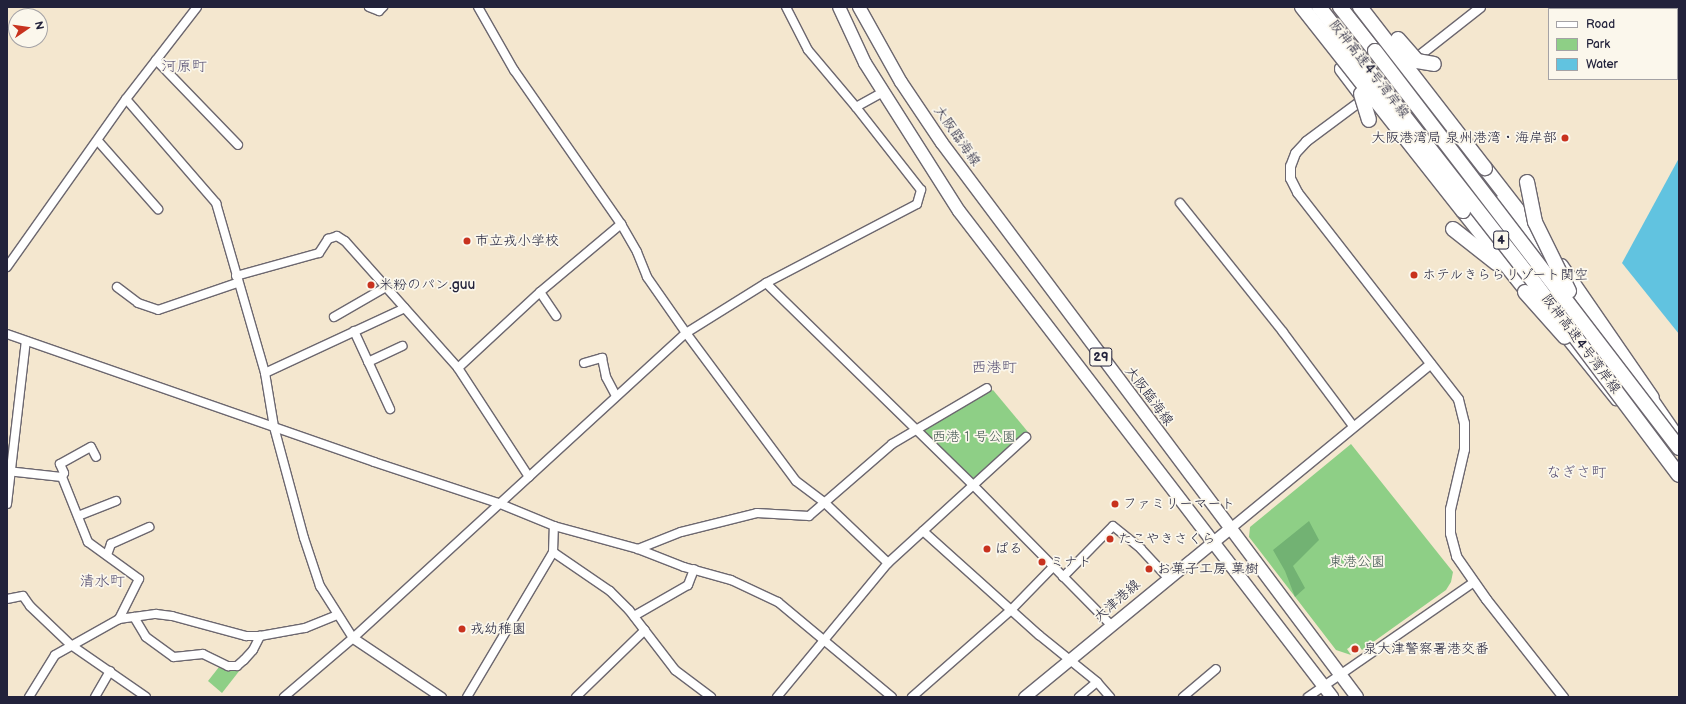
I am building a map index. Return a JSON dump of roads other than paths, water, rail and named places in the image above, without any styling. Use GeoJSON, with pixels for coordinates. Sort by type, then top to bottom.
{"type":"FeatureCollection","features":[{"type":"Feature","properties":{"kind":"highway"},"geometry":{"type":"LineString","coordinates":[[1301,7],[1362,94],[1369,120]]}},
{"type":"Feature","properties":{"kind":"highway"},"geometry":{"type":"LineString","coordinates":[[1301,7],[1561,333]]}},
{"type":"Feature","properties":{"kind":"highway","name":"阪神高速4号湾岸線"},"geometry":{"type":"LineString","coordinates":[[1319,7],[1679,475]]}},
{"type":"Feature","properties":{"kind":"highway","name":"阪神高速4号湾岸線"},"geometry":{"type":"LineString","coordinates":[[1340,7],[1678,442]]}},
{"type":"Feature","properties":{"kind":"highway","name":"4"},"geometry":{"type":"LineString","coordinates":[[1360,7],[1592,308],[1652,398]]}},
{"type":"Feature","properties":{"kind":"highway"},"geometry":{"type":"LineString","coordinates":[[1367,7],[1413,58],[1425,64],[1434,64]]}},
{"type":"Feature","properties":{"kind":"highway"},"geometry":{"type":"LineString","coordinates":[[1528,182],[1535,222],[1556,268],[1592,326],[1678,442]]}},
{"type":"Feature","properties":{"kind":"highway"},"geometry":{"type":"LineString","coordinates":[[1453,229],[1511,277],[1632,412]]}},
{"type":"Feature","properties":{"kind":"main road","name":"29"},"geometry":{"type":"LineString","coordinates":[[839,7],[865,63],[959,211],[1332,697]]}},
{"type":"Feature","properties":{"kind":"main road","name":"大阪臨海線"},"geometry":{"type":"LineString","coordinates":[[860,7],[901,82],[942,143],[1357,697]]}},
{"type":"Feature","properties":{"kind":"main road","name":"大津港線"},"geometry":{"type":"LineString","coordinates":[[1024,697],[1167,577],[1230,528]]}},
{"type":"Feature","properties":{"kind":"street"},"geometry":{"type":"LineString","coordinates":[[7,267],[98,141],[126,99],[197,7]]}},
{"type":"Feature","properties":{"kind":"street"},"geometry":{"type":"LineString","coordinates":[[369,7],[379,11],[383,7]]}},
{"type":"Feature","properties":{"kind":"street"},"geometry":{"type":"LineString","coordinates":[[478,7],[514,70],[621,224],[637,252],[647,277],[686,333],[796,481],[825,503],[888,563]]}},
{"type":"Feature","properties":{"kind":"street"},"geometry":{"type":"LineString","coordinates":[[284,697],[353,638],[498,503],[529,477],[686,333],[766,283],[917,204],[921,190],[856,107],[808,50],[786,7]]}},
{"type":"Feature","properties":{"kind":"street"},"geometry":{"type":"LineString","coordinates":[[1310,7],[1376,89],[1561,333],[1679,481]]}},
{"type":"Feature","properties":{"kind":"street"},"geometry":{"type":"LineString","coordinates":[[1353,7],[1652,398],[1678,442]]}},
{"type":"Feature","properties":{"kind":"street"},"geometry":{"type":"LineString","coordinates":[[1480,7],[1376,89],[1306,141],[1295,153],[1290,166],[1290,178],[1297,192],[1458,399],[1464,423],[1464,449],[1450,509],[1450,533],[1456,556],[1474,582],[1563,697]]}},
{"type":"Feature","properties":{"kind":"street"},"geometry":{"type":"LineString","coordinates":[[156,60],[238,145]]}},
{"type":"Feature","properties":{"kind":"street"},"geometry":{"type":"LineString","coordinates":[[856,107],[883,92]]}},
{"type":"Feature","properties":{"kind":"street"},"geometry":{"type":"LineString","coordinates":[[126,99],[216,203],[236,280],[265,374],[274,427],[304,538],[320,586],[353,638],[440,697]]}},
{"type":"Feature","properties":{"kind":"street"},"geometry":{"type":"LineString","coordinates":[[98,141],[158,209]]}},
{"type":"Feature","properties":{"kind":"street"},"geometry":{"type":"LineString","coordinates":[[1180,203],[1283,332],[1353,426]]}},
{"type":"Feature","properties":{"kind":"street"},"geometry":{"type":"LineString","coordinates":[[458,368],[540,292],[621,224]]}},
{"type":"Feature","properties":{"kind":"street"},"geometry":{"type":"LineString","coordinates":[[117,287],[138,303],[158,310],[236,280],[319,253],[328,239],[337,236],[345,241],[458,368],[529,477]]}},
{"type":"Feature","properties":{"kind":"street"},"geometry":{"type":"LineString","coordinates":[[766,283],[972,484],[1111,625]]}},
{"type":"Feature","properties":{"kind":"street"},"geometry":{"type":"LineString","coordinates":[[334,317],[386,287]]}},
{"type":"Feature","properties":{"kind":"street"},"geometry":{"type":"LineString","coordinates":[[540,292],[556,316]]}},
{"type":"Feature","properties":{"kind":"street"},"geometry":{"type":"LineString","coordinates":[[265,374],[405,308]]}},
{"type":"Feature","properties":{"kind":"street"},"geometry":{"type":"LineString","coordinates":[[354,331],[390,409]]}},
{"type":"Feature","properties":{"kind":"street"},"geometry":{"type":"LineString","coordinates":[[7,334],[498,503],[554,526],[638,549],[694,569],[731,580],[778,602],[824,639],[890,696]]}},
{"type":"Feature","properties":{"kind":"street"},"geometry":{"type":"LineString","coordinates":[[7,504],[9,472],[26,341]]}},
{"type":"Feature","properties":{"kind":"street"},"geometry":{"type":"LineString","coordinates":[[368,362],[403,346]]}},
{"type":"Feature","properties":{"kind":"street"},"geometry":{"type":"LineString","coordinates":[[584,363],[602,358],[606,377],[616,396]]}},
{"type":"Feature","properties":{"kind":"street"},"geometry":{"type":"LineString","coordinates":[[1230,528],[1430,364]]}},
{"type":"Feature","properties":{"kind":"street"},"geometry":{"type":"LineString","coordinates":[[638,549],[681,532],[757,513],[809,516],[825,503],[869,461],[892,444],[987,388]]}},
{"type":"Feature","properties":{"kind":"street"},"geometry":{"type":"LineString","coordinates":[[777,697],[888,563],[972,484],[1026,437]]}},
{"type":"Feature","properties":{"kind":"street"},"geometry":{"type":"LineString","coordinates":[[96,457],[91,447],[60,464],[64,473],[62,477],[88,542],[139,579],[119,619]]}},
{"type":"Feature","properties":{"kind":"street"},"geometry":{"type":"LineString","coordinates":[[9,472],[62,477]]}},
{"type":"Feature","properties":{"kind":"street"},"geometry":{"type":"LineString","coordinates":[[78,516],[116,501]]}},
{"type":"Feature","properties":{"kind":"street"},"geometry":{"type":"LineString","coordinates":[[467,697],[553,552],[554,526]]}},
{"type":"Feature","properties":{"kind":"street"},"geometry":{"type":"LineString","coordinates":[[1063,576],[1113,526],[1141,548],[1167,577]]}},
{"type":"Feature","properties":{"kind":"street"},"geometry":{"type":"LineString","coordinates":[[107,555],[111,544],[149,527]]}},
{"type":"Feature","properties":{"kind":"street"},"geometry":{"type":"LineString","coordinates":[[923,530],[1011,610],[1097,682],[1110,697]]}},
{"type":"Feature","properties":{"kind":"street"},"geometry":{"type":"LineString","coordinates":[[553,552],[610,591],[634,616],[675,670],[711,697]]}},
{"type":"Feature","properties":{"kind":"street"},"geometry":{"type":"LineString","coordinates":[[912,697],[1011,610],[1053,567]]}},
{"type":"Feature","properties":{"kind":"street"},"geometry":{"type":"LineString","coordinates":[[634,616],[688,585],[694,569]]}},
{"type":"Feature","properties":{"kind":"street"},"geometry":{"type":"LineString","coordinates":[[1308,697],[1474,582]]}},
{"type":"Feature","properties":{"kind":"street"},"geometry":{"type":"LineString","coordinates":[[7,599],[23,596],[30,606],[71,645],[146,697]]}},
{"type":"Feature","properties":{"kind":"street"},"geometry":{"type":"LineString","coordinates":[[29,697],[55,656],[71,645],[119,619],[156,614],[172,616],[246,636],[260,636],[305,628],[338,615]]}},
{"type":"Feature","properties":{"kind":"street"},"geometry":{"type":"LineString","coordinates":[[134,617],[146,638],[174,657],[182,658],[203,654],[228,666],[237,666],[244,660],[253,650],[260,636]]}},
{"type":"Feature","properties":{"kind":"street"},"geometry":{"type":"LineString","coordinates":[[576,697],[645,630]]}},
{"type":"Feature","properties":{"kind":"street"},"geometry":{"type":"LineString","coordinates":[[1183,697],[1216,669]]}},
{"type":"Feature","properties":{"kind":"street"},"geometry":{"type":"LineString","coordinates":[[95,697],[110,671]]}},
{"type":"Feature","properties":{"kind":"street"},"geometry":{"type":"LineString","coordinates":[[1079,697],[1097,682]]}},
{"type":"Feature","properties":{"kind":"water"},"geometry":{"type":"Polygon","coordinates":[[[1679,158],[1679,334],[1622,263],[1679,158]]]}},
{"type":"Feature","properties":{"kind":"place","name":"大阪港湾局 泉州港湾・海岸部"},"geometry":{"type":"Point","coordinates":[1565,138]}},
{"type":"Feature","properties":{"kind":"place","name":"市立戎小学校"},"geometry":{"type":"Point","coordinates":[467,241]}},
{"type":"Feature","properties":{"kind":"place","name":"ホテルきららリゾート関空"},"geometry":{"type":"Point","coordinates":[1414,275]}},
{"type":"Feature","properties":{"kind":"place","name":"米粉のパン.guu"},"geometry":{"type":"Point","coordinates":[371,285]}},
{"type":"Feature","properties":{"kind":"place","name":"ファミリーマート"},"geometry":{"type":"Point","coordinates":[1115,504]}},
{"type":"Feature","properties":{"kind":"place","name":"たこやきさくら"},"geometry":{"type":"Point","coordinates":[1110,539]}},
{"type":"Feature","properties":{"kind":"place","name":"ぱる"},"geometry":{"type":"Point","coordinates":[987,549]}},
{"type":"Feature","properties":{"kind":"place","name":"ミナト"},"geometry":{"type":"Point","coordinates":[1042,562]}},
{"type":"Feature","properties":{"kind":"place","name":"お菓子工房 菓樹"},"geometry":{"type":"Point","coordinates":[1149,569]}},
{"type":"Feature","properties":{"kind":"place","name":"戎幼稚園"},"geometry":{"type":"Point","coordinates":[462,629]}},
{"type":"Feature","properties":{"kind":"place","name":"泉大津警察署港交番"},"geometry":{"type":"Point","coordinates":[1355,649]}},
{"type":"Feature","properties":{"kind":"district","name":"河原町"},"geometry":{"type":"Point","coordinates":[184,67]}},
{"type":"Feature","properties":{"kind":"district","name":"西港町"},"geometry":{"type":"Point","coordinates":[994,368]}},
{"type":"Feature","properties":{"kind":"district","name":"なぎさ町"},"geometry":{"type":"Point","coordinates":[1576,473]}},
{"type":"Feature","properties":{"kind":"district","name":"清水町"},"geometry":{"type":"Point","coordinates":[102,582]}},
{"type":"Feature","properties":{"kind":"park label","name":"西港１号公園"},"geometry":{"type":"Point","coordinates":[974,437]}},
{"type":"Feature","properties":{"kind":"park label","name":"東港公園"},"geometry":{"type":"Point","coordinates":[1357,562]}}]}
